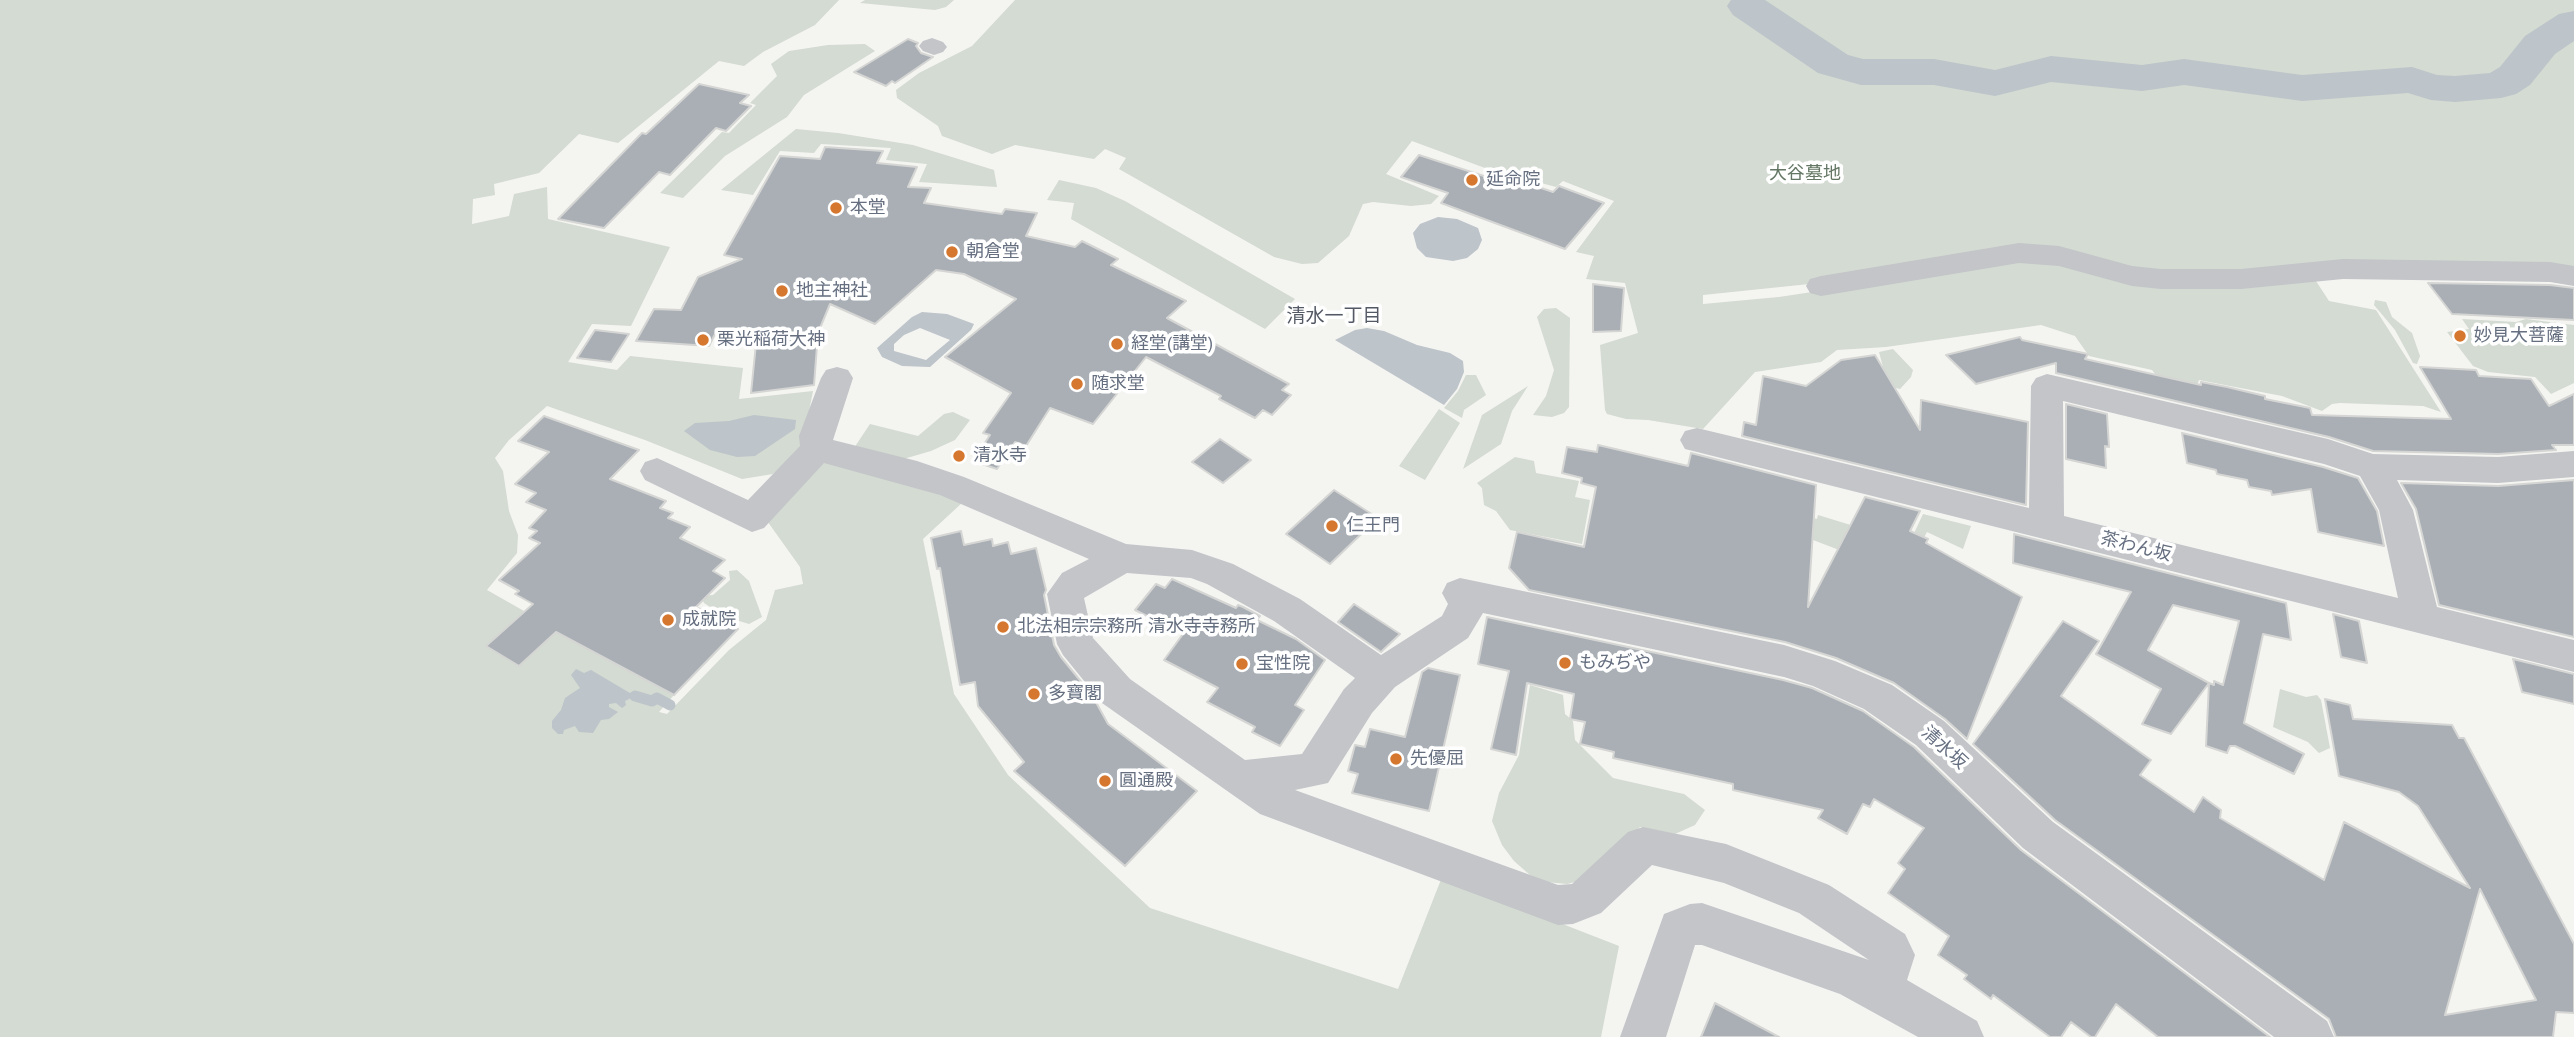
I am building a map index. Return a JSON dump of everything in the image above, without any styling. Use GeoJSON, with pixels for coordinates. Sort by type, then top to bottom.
{"type":"FeatureCollection","features":[{"type":"Feature","properties":{"kind":"street"},"geometry":{"type":"LineString","coordinates":[[1821,286],[2020,253],[2060,256],[2132,276],[2161,279],[2241,279],[2333,269],[2550,272],[2574,276]]}},
{"type":"Feature","properties":{"kind":"street"},"geometry":{"type":"LineString","coordinates":[[657,471],[752,518],[817,449],[817,436],[837,378]]}},
{"type":"Feature","properties":{"kind":"street"},"geometry":{"type":"LineString","coordinates":[[2046,525],[2047,386],[2328,452],[2372,467],[2498,470],[2574,464]]}},
{"type":"Feature","properties":{"kind":"street","name":"茶わん坂"},"geometry":{"type":"LineString","coordinates":[[1697,440],[2574,656]]}},
{"type":"Feature","properties":{"kind":"street"},"geometry":{"type":"LineString","coordinates":[[817,449],[951,486],[1123,558],[1192,564],[1220,574],[1287,610],[1381,676],[1358,701],[1314,770],[1239,779]]}},
{"type":"Feature","properties":{"kind":"street"},"geometry":{"type":"LineString","coordinates":[[2372,467],[2396,510],[2421,617]]}},
{"type":"Feature","properties":{"kind":"street"},"geometry":{"type":"LineString","coordinates":[[1123,558],[1075,583],[1065,594],[1076,644],[1116,691],[1274,802],[1558,905],[1573,904],[1586,899],[1643,846],[1726,864],[1814,899],[1889,949],[1893,956],[1881,990]]}},
{"type":"Feature","properties":{"kind":"street","name":"清水坂"},"geometry":{"type":"LineString","coordinates":[[1381,676],[1455,627],[1478,597],[1784,661],[1822,672],[1878,697],[1930,733],[2031,829],[2311,1037]]}},
{"type":"Feature","properties":{"kind":"street"},"geometry":{"type":"LineString","coordinates":[[1643,1037],[1679,929],[1690,925],[1718,928],[1881,990],[1961,1037]]}},
{"type":"Feature","properties":{"kind":"green space"},"geometry":{"type":"Polygon","coordinates":[[[0,0],[839,0],[815,25],[763,52],[744,66],[719,61],[618,143],[579,134],[539,173],[494,184],[495,195],[473,199],[472,224],[509,216],[514,194],[547,187],[548,219],[670,247],[631,326],[592,324],[568,362],[617,370],[630,356],[743,368],[739,399],[813,391],[802,446],[796,454],[773,474],[742,479],[645,440],[547,406],[509,440],[495,458],[503,471],[509,511],[518,535],[517,553],[487,590],[524,611],[486,646],[519,666],[555,633],[545,626],[674,695],[659,712],[667,714],[729,650],[766,620],[775,590],[803,584],[800,567],[765,518],[822,462],[912,481],[963,502],[923,539],[954,694],[1008,775],[1150,908],[1398,989],[1442,877],[1619,946],[1601,1037],[0,1037],[0,0]]]}},
{"type":"Feature","properties":{"kind":"green space"},"geometry":{"type":"Polygon","coordinates":[[[865,0],[954,0],[946,7],[935,10],[860,3],[865,0]]]}},
{"type":"Feature","properties":{"kind":"green space","name":"大谷墓地"},"geometry":{"type":"Polygon","coordinates":[[[1015,0],[2574,0],[2574,273],[2548,269],[2307,267],[2243,277],[2146,275],[2072,255],[2025,249],[2002,250],[1819,283],[1703,295],[1703,304],[1779,297],[1958,270],[2018,257],[2064,259],[2132,280],[2171,284],[2247,283],[2312,275],[2329,301],[2376,310],[2441,412],[2423,406],[2340,403],[2332,404],[2322,411],[2282,396],[2199,380],[2197,385],[2156,375],[2152,370],[2089,356],[2075,336],[2041,325],[1886,347],[1837,350],[1821,362],[1755,372],[1703,429],[1626,419],[1607,414],[1605,410],[1600,345],[1638,333],[1625,283],[1586,279],[1594,256],[1576,252],[1614,201],[1563,181],[1556,187],[1485,168],[1412,141],[1386,174],[1439,196],[1431,204],[1363,204],[1349,236],[1318,263],[1302,264],[1274,257],[1119,169],[1126,158],[1105,149],[1094,159],[1015,145],[992,154],[942,136],[938,126],[897,98],[896,90],[919,73],[972,46],[1015,0]]]}},
{"type":"Feature","properties":{"kind":"green space"},"geometry":{"type":"Polygon","coordinates":[[[865,44],[875,51],[804,95],[787,117],[725,156],[683,198],[660,193],[722,132],[729,133],[756,105],[750,103],[777,76],[771,64],[789,51],[828,45],[865,44]]]}},
{"type":"Feature","properties":{"kind":"green space"},"geometry":{"type":"Polygon","coordinates":[[[796,129],[913,145],[994,170],[997,187],[919,182],[927,164],[886,160],[891,148],[821,144],[814,153],[780,151],[753,195],[721,190],[796,129]]]}},
{"type":"Feature","properties":{"kind":"green space"},"geometry":{"type":"Polygon","coordinates":[[[1059,180],[1096,188],[1125,201],[1295,299],[1265,329],[1071,219],[1074,203],[1047,200],[1059,180]]]}},
{"type":"Feature","properties":{"kind":"green space"},"geometry":{"type":"Polygon","coordinates":[[[2375,300],[2386,302],[2392,317],[2412,333],[2420,356],[2417,364],[2413,363],[2395,330],[2374,305],[2375,300]]]}},
{"type":"Feature","properties":{"kind":"green space"},"geometry":{"type":"Polygon","coordinates":[[[1556,308],[1570,318],[1569,407],[1564,413],[1552,417],[1533,415],[1546,396],[1554,370],[1537,317],[1544,309],[1556,308]]]}},
{"type":"Feature","properties":{"kind":"green space"},"geometry":{"type":"Polygon","coordinates":[[[2462,319],[2516,322],[2526,319],[2574,325],[2574,383],[2551,394],[2535,377],[2488,372],[2473,366],[2447,332],[2469,329],[2462,319]]]}},
{"type":"Feature","properties":{"kind":"green space"},"geometry":{"type":"Polygon","coordinates":[[[1893,349],[1913,370],[1911,377],[1900,389],[1872,382],[1871,372],[1883,367],[1879,352],[1893,349]]]}},
{"type":"Feature","properties":{"kind":"green space"},"geometry":{"type":"Polygon","coordinates":[[[1466,375],[1476,375],[1486,395],[1464,410],[1462,418],[1444,408],[1458,391],[1466,375]]]}},
{"type":"Feature","properties":{"kind":"green space"},"geometry":{"type":"Polygon","coordinates":[[[1528,386],[1512,411],[1501,444],[1463,469],[1482,415],[1528,386]]]}},
{"type":"Feature","properties":{"kind":"green space"},"geometry":{"type":"Polygon","coordinates":[[[1439,409],[1460,423],[1425,480],[1399,466],[1439,409]]]}},
{"type":"Feature","properties":{"kind":"green space"},"geometry":{"type":"Polygon","coordinates":[[[953,412],[970,420],[955,440],[931,451],[900,460],[854,448],[870,424],[918,436],[944,414],[953,412]]]}},
{"type":"Feature","properties":{"kind":"green space"},"geometry":{"type":"Polygon","coordinates":[[[1515,457],[1534,461],[1536,473],[1579,481],[1575,497],[1590,500],[1582,544],[1510,530],[1496,511],[1484,505],[1482,488],[1477,483],[1515,457]]]}},
{"type":"Feature","properties":{"kind":"green space"},"geometry":{"type":"Polygon","coordinates":[[[1923,514],[1971,526],[1963,549],[1927,532],[1918,548],[1909,544],[1923,514]]]}},
{"type":"Feature","properties":{"kind":"green space"},"geometry":{"type":"Polygon","coordinates":[[[1801,515],[1817,519],[1818,515],[1854,526],[1847,553],[1800,535],[1801,515]]]}},
{"type":"Feature","properties":{"kind":"green space"},"geometry":{"type":"Polygon","coordinates":[[[737,570],[749,581],[762,617],[749,624],[726,617],[704,603],[701,596],[713,595],[730,580],[729,571],[737,570]]]}},
{"type":"Feature","properties":{"kind":"green space"},"geometry":{"type":"Polygon","coordinates":[[[1530,685],[1563,695],[1565,714],[1573,721],[1575,740],[1613,778],[1684,794],[1705,810],[1695,825],[1675,834],[1640,827],[1583,880],[1567,884],[1547,882],[1530,875],[1514,861],[1502,845],[1492,821],[1499,793],[1519,755],[1530,685]]]}},
{"type":"Feature","properties":{"kind":"green space"},"geometry":{"type":"Polygon","coordinates":[[[2280,689],[2306,697],[2317,695],[2321,700],[2330,748],[2319,753],[2308,742],[2273,727],[2280,689]]]}},
{"type":"Feature","properties":{"kind":"shaded area"},"geometry":{"type":"Polygon","coordinates":[[[1438,217],[1457,219],[1478,228],[1482,240],[1478,249],[1467,258],[1453,261],[1426,257],[1417,248],[1413,233],[1420,224],[1438,217]]]}},
{"type":"Feature","properties":{"kind":"shaded area"},"geometry":{"type":"Polygon","coordinates":[[[922,312],[947,314],[974,324],[971,330],[930,367],[902,366],[882,357],[877,348],[912,317],[922,312]],[[920,328],[904,335],[894,344],[894,351],[926,360],[950,340],[920,328]]]}},
{"type":"Feature","properties":{"kind":"shaded area"},"geometry":{"type":"Polygon","coordinates":[[[1367,328],[1450,353],[1463,361],[1464,372],[1457,389],[1444,405],[1335,340],[1355,330],[1367,328]]]}},
{"type":"Feature","properties":{"kind":"shaded area"},"geometry":{"type":"Polygon","coordinates":[[[754,415],[796,420],[795,429],[755,456],[737,457],[710,450],[684,431],[695,423],[729,421],[754,415]]]}},
{"type":"Feature","properties":{"kind":"shaded area"},"geometry":{"type":"Polygon","coordinates":[[[576,669],[584,673],[591,670],[635,696],[625,701],[626,705],[622,708],[616,703],[609,704],[609,707],[618,712],[609,719],[601,720],[593,733],[579,732],[575,726],[564,730],[563,734],[558,734],[552,728],[552,721],[561,710],[565,698],[580,688],[571,675],[576,669]]]}},
{"type":"Feature","properties":{"kind":"building"},"geometry":{"type":"Polygon","coordinates":[[[908,39],[918,43],[916,46],[921,53],[933,57],[895,83],[892,81],[886,86],[854,72],[908,39]]]}},
{"type":"Feature","properties":{"kind":"building"},"geometry":{"type":"Polygon","coordinates":[[[699,84],[749,95],[740,103],[751,106],[726,131],[716,128],[670,175],[659,172],[604,228],[558,219],[642,133],[646,134],[699,84]]]}},
{"type":"Feature","properties":{"kind":"building"},"geometry":{"type":"Polygon","coordinates":[[[825,147],[883,151],[877,163],[917,167],[908,187],[931,188],[924,203],[1002,214],[1005,209],[1037,213],[1026,236],[1075,247],[1082,241],[1118,259],[1111,265],[1186,301],[1167,318],[1289,384],[1282,390],[1291,395],[1272,415],[1263,410],[1255,418],[1219,399],[1221,396],[1146,357],[1093,424],[1050,408],[1026,446],[1015,442],[997,469],[973,461],[990,435],[983,433],[1011,393],[945,357],[1016,299],[964,274],[936,270],[875,324],[830,304],[818,333],[814,385],[751,393],[757,334],[716,332],[709,346],[636,341],[654,309],[681,310],[698,277],[742,259],[724,255],[780,156],[820,159],[825,147]]]}},
{"type":"Feature","properties":{"kind":"building"},"geometry":{"type":"Polygon","coordinates":[[[1419,155],[1493,179],[1497,173],[1553,192],[1559,186],[1604,203],[1565,249],[1441,203],[1448,193],[1401,177],[1419,155]]]}},
{"type":"Feature","properties":{"kind":"building"},"geometry":{"type":"Polygon","coordinates":[[[2428,283],[2550,285],[2574,288],[2574,320],[2452,314],[2428,283]]]}},
{"type":"Feature","properties":{"kind":"building"},"geometry":{"type":"Polygon","coordinates":[[[1593,284],[1624,288],[1621,331],[1593,332],[1593,284]]]}},
{"type":"Feature","properties":{"kind":"building"},"geometry":{"type":"Polygon","coordinates":[[[595,330],[629,334],[611,362],[577,358],[595,330]]]}},
{"type":"Feature","properties":{"kind":"building"},"geometry":{"type":"Polygon","coordinates":[[[2020,337],[2022,340],[2088,354],[2085,359],[2201,385],[2201,382],[2227,387],[2265,396],[2265,399],[2310,408],[2312,415],[2451,419],[2420,367],[2476,370],[2479,376],[2531,379],[2549,406],[2574,394],[2574,445],[2552,445],[2556,450],[2498,454],[2373,451],[2329,437],[2056,373],[2056,363],[1976,384],[1946,355],[2020,337]]]}},
{"type":"Feature","properties":{"kind":"building"},"geometry":{"type":"Polygon","coordinates":[[[1875,355],[1920,430],[1921,400],[2028,422],[2026,505],[1742,436],[1744,422],[1756,425],[1763,376],[1806,386],[1841,360],[1875,355]]]}},
{"type":"Feature","properties":{"kind":"building"},"geometry":{"type":"Polygon","coordinates":[[[2066,404],[2107,414],[2109,447],[2105,446],[2106,468],[2066,459],[2066,404]]]}},
{"type":"Feature","properties":{"kind":"building"},"geometry":{"type":"Polygon","coordinates":[[[544,416],[639,450],[610,479],[666,501],[660,508],[673,513],[668,518],[690,527],[680,538],[725,560],[713,571],[725,578],[696,607],[738,629],[674,695],[556,632],[519,666],[486,646],[533,604],[515,594],[519,591],[499,580],[540,543],[529,538],[537,531],[529,528],[546,510],[526,502],[536,493],[515,484],[549,452],[518,441],[544,416]]]}},
{"type":"Feature","properties":{"kind":"building"},"geometry":{"type":"Polygon","coordinates":[[[2182,433],[2358,478],[2377,511],[2384,546],[2318,532],[2311,489],[2272,495],[2271,491],[2249,487],[2247,480],[2217,474],[2216,470],[2187,463],[2182,433]]]}},
{"type":"Feature","properties":{"kind":"building"},"geometry":{"type":"Polygon","coordinates":[[[1220,439],[1251,460],[1223,483],[1192,462],[1220,439]]]}},
{"type":"Feature","properties":{"kind":"building"},"geometry":{"type":"Polygon","coordinates":[[[1598,445],[1688,466],[1691,453],[1816,485],[1808,607],[1865,497],[1920,511],[1910,531],[1928,539],[1926,543],[2022,597],[1967,739],[1945,719],[1894,683],[1836,658],[1785,642],[1529,590],[1509,568],[1517,532],[1584,547],[1596,487],[1581,483],[1582,478],[1562,473],[1567,447],[1597,452],[1598,445]]]}},
{"type":"Feature","properties":{"kind":"building"},"geometry":{"type":"Polygon","coordinates":[[[2574,480],[2574,637],[2439,605],[2416,509],[2401,483],[2498,486],[2574,480]]]}},
{"type":"Feature","properties":{"kind":"building","name":"仁王門"},"geometry":{"type":"Polygon","coordinates":[[[1334,490],[1378,518],[1330,564],[1286,534],[1334,490]]]}},
{"type":"Feature","properties":{"kind":"building"},"geometry":{"type":"Polygon","coordinates":[[[961,531],[964,545],[992,539],[993,546],[1008,542],[1011,554],[1036,548],[1046,590],[1044,595],[1054,645],[1061,657],[1092,695],[1108,724],[1197,791],[1125,866],[1014,771],[1024,762],[978,706],[975,682],[960,685],[940,568],[937,569],[931,538],[961,531]]]}},
{"type":"Feature","properties":{"kind":"building"},"geometry":{"type":"Polygon","coordinates":[[[2014,534],[2286,603],[2291,640],[2263,634],[2244,723],[2304,754],[2294,774],[2235,746],[2230,746],[2227,753],[2206,746],[2209,683],[2171,734],[2142,724],[2161,689],[2096,654],[2131,592],[2013,563],[2014,534]],[[2173,605],[2148,650],[2214,685],[2214,681],[2223,685],[2239,621],[2173,605]]]}},
{"type":"Feature","properties":{"kind":"building","name":"宝性院"},"geometry":{"type":"Polygon","coordinates":[[[1172,579],[1260,616],[1257,620],[1296,639],[1325,660],[1295,705],[1304,710],[1280,746],[1252,732],[1255,727],[1207,702],[1218,688],[1164,660],[1183,634],[1135,610],[1156,584],[1165,588],[1172,579]]]}},
{"type":"Feature","properties":{"kind":"building"},"geometry":{"type":"Polygon","coordinates":[[[1354,604],[1400,634],[1381,652],[1338,622],[1354,604]]]}},
{"type":"Feature","properties":{"kind":"building"},"geometry":{"type":"Polygon","coordinates":[[[2333,614],[2359,621],[2367,663],[2341,657],[2333,614]]]}},
{"type":"Feature","properties":{"kind":"building"},"geometry":{"type":"Polygon","coordinates":[[[1487,617],[1783,680],[1812,688],[1863,711],[1914,747],[2021,850],[2270,1037],[2158,1037],[2116,1004],[2095,1037],[2091,1037],[2071,1022],[2061,1037],[2050,1037],[1993,995],[1991,999],[1964,979],[1967,975],[1938,955],[1949,936],[1888,893],[1905,869],[1898,863],[1924,828],[1874,799],[1870,807],[1863,804],[1847,834],[1818,818],[1823,810],[1733,790],[1733,784],[1613,758],[1614,752],[1580,744],[1585,722],[1570,719],[1574,694],[1527,683],[1516,755],[1491,749],[1509,671],[1478,664],[1487,617]]]}},
{"type":"Feature","properties":{"kind":"building"},"geometry":{"type":"Polygon","coordinates":[[[2063,621],[2099,641],[2061,696],[2151,760],[2140,775],[2194,812],[2203,797],[2221,810],[2220,818],[2324,880],[2344,822],[2470,888],[2418,806],[2399,792],[2339,776],[2325,699],[2350,705],[2353,719],[2452,725],[2459,738],[2464,738],[2574,944],[2574,1013],[2556,1012],[2553,1037],[2336,1037],[2329,1019],[2055,820],[1973,744],[2063,621]],[[2480,889],[2445,1015],[2536,1000],[2480,889]]]}},
{"type":"Feature","properties":{"kind":"building"},"geometry":{"type":"Polygon","coordinates":[[[2513,659],[2574,674],[2574,704],[2522,692],[2513,659]]]}},
{"type":"Feature","properties":{"kind":"building","name":"先優屈"},"geometry":{"type":"Polygon","coordinates":[[[1428,668],[1460,675],[1429,811],[1352,793],[1358,774],[1348,771],[1355,745],[1365,747],[1370,729],[1405,737],[1422,672],[1428,668]]]}},
{"type":"Feature","properties":{"kind":"building"},"geometry":{"type":"Polygon","coordinates":[[[1715,1003],[1779,1037],[1701,1037],[1715,1003]]]}},
{"type":"Feature","properties":{"kind":"waterway"},"geometry":{"type":"LineString","coordinates":[[1747,6],[1833,64],[1861,72],[1934,72],[1995,83],[2051,69],[2142,78],[2184,72],[2302,88],[2412,80],[2431,87],[2455,89],[2501,85],[2515,76],[2540,45],[2574,23]]}},
{"type":"Feature","properties":{"kind":"waterway"},"geometry":{"type":"LineString","coordinates":[[635,696],[652,701],[657,698],[670,705]]}},
{"type":"Feature","properties":{"kind":"place","name":"延命院"},"geometry":{"type":"Point","coordinates":[1472,180]}},
{"type":"Feature","properties":{"kind":"place","name":"本堂"},"geometry":{"type":"Point","coordinates":[836,208]}},
{"type":"Feature","properties":{"kind":"place","name":"朝倉堂"},"geometry":{"type":"Point","coordinates":[952,252]}},
{"type":"Feature","properties":{"kind":"place","name":"地主神社"},"geometry":{"type":"Point","coordinates":[782,291]}},
{"type":"Feature","properties":{"kind":"place","name":"妙見大菩薩"},"geometry":{"type":"Point","coordinates":[2460,336]}},
{"type":"Feature","properties":{"kind":"place","name":"栗光稲荷大神"},"geometry":{"type":"Point","coordinates":[703,340]}},
{"type":"Feature","properties":{"kind":"place","name":"経堂(講堂)"},"geometry":{"type":"Point","coordinates":[1117,344]}},
{"type":"Feature","properties":{"kind":"place","name":"随求堂"},"geometry":{"type":"Point","coordinates":[1077,384]}},
{"type":"Feature","properties":{"kind":"place","name":"清水寺"},"geometry":{"type":"Point","coordinates":[959,456]}},
{"type":"Feature","properties":{"kind":"place","name":"仁王門"},"geometry":{"type":"Point","coordinates":[1332,526]}},
{"type":"Feature","properties":{"kind":"place","name":"成就院"},"geometry":{"type":"Point","coordinates":[668,620]}},
{"type":"Feature","properties":{"kind":"place","name":"北法相宗宗務所 清水寺寺務所"},"geometry":{"type":"Point","coordinates":[1003,627]}},
{"type":"Feature","properties":{"kind":"place","name":"もみぢや"},"geometry":{"type":"Point","coordinates":[1565,663]}},
{"type":"Feature","properties":{"kind":"place","name":"宝性院"},"geometry":{"type":"Point","coordinates":[1242,664]}},
{"type":"Feature","properties":{"kind":"place","name":"多寶閣"},"geometry":{"type":"Point","coordinates":[1034,694]}},
{"type":"Feature","properties":{"kind":"place","name":"先優屈"},"geometry":{"type":"Point","coordinates":[1396,759]}},
{"type":"Feature","properties":{"kind":"place","name":"圓通殿"},"geometry":{"type":"Point","coordinates":[1105,781]}},
{"type":"Feature","properties":{"kind":"district","name":"清水一丁目"},"geometry":{"type":"Point","coordinates":[1334,317]}}]}
